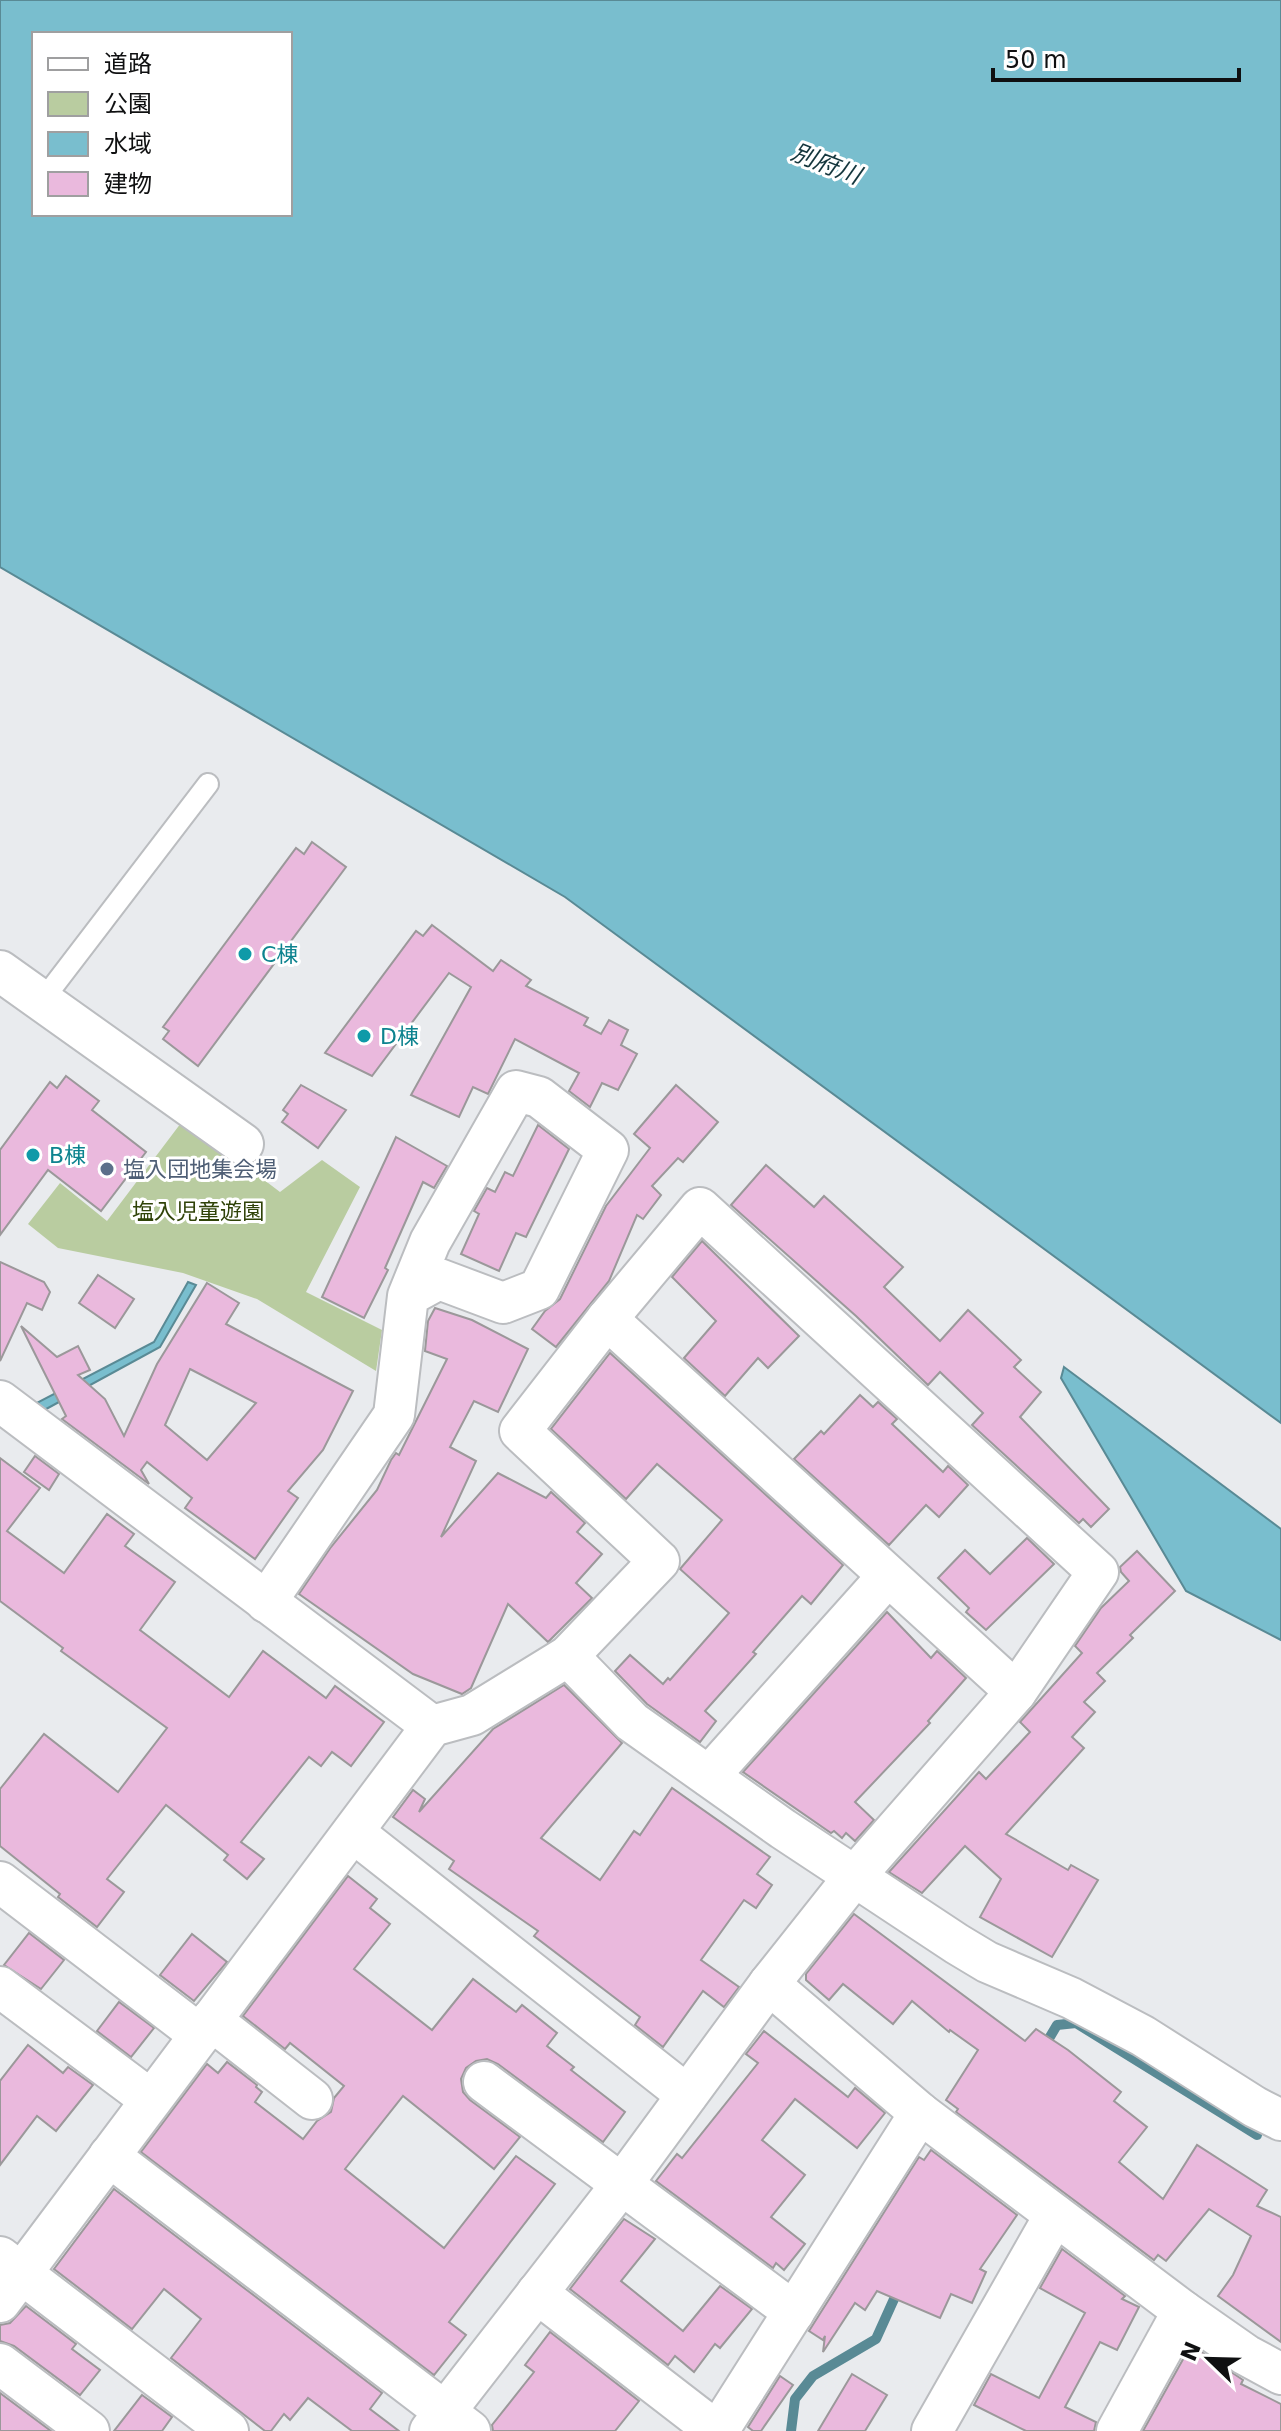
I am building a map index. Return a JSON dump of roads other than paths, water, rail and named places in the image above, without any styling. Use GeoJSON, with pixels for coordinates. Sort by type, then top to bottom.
{"type":"FeatureCollection","features":[{"type":"Feature","properties":{"kind":"street"},"geometry":{"type":"LineString","coordinates":[[0,971],[243,1144]]}},
{"type":"Feature","properties":{"kind":"street"},"geometry":{"type":"LineString","coordinates":[[266,1602],[394,1415],[408,1296],[430,1242],[516,1091],[539,1097],[608,1150],[539,1289],[503,1303],[439,1279],[408,1296]]}},
{"type":"Feature","properties":{"kind":"street"},"geometry":{"type":"LineString","coordinates":[[109,2156],[449,2425],[537,2293],[622,2184],[769,1984],[854,1877],[1016,1692],[1098,1572],[700,1208],[607,1319],[520,1431],[659,1561],[568,1656],[472,1715],[432,1726],[109,2156],[8,2277],[228,2431]]}},
{"type":"Feature","properties":{"kind":"street"},"geometry":{"type":"LineString","coordinates":[[607,1319],[1016,1692]]}},
{"type":"Feature","properties":{"kind":"street"},"geometry":{"type":"LineString","coordinates":[[0,1401],[432,1726]]}},
{"type":"Feature","properties":{"kind":"street"},"geometry":{"type":"LineString","coordinates":[[709,1776],[887,1577]]}},
{"type":"Feature","properties":{"kind":"street"},"geometry":{"type":"LineString","coordinates":[[568,1656],[632,1722],[854,1877],[987,1962],[1071,1998],[1143,2036],[1255,2107],[1281,2120]]}},
{"type":"Feature","properties":{"kind":"street"},"geometry":{"type":"LineString","coordinates":[[353,1832],[687,2095]]}},
{"type":"Feature","properties":{"kind":"street"},"geometry":{"type":"LineString","coordinates":[[0,1882],[312,2099]]}},
{"type":"Feature","properties":{"kind":"street"},"geometry":{"type":"LineString","coordinates":[[769,1984],[920,2113],[1183,2311],[1246,2355],[1281,2374]]}},
{"type":"Feature","properties":{"kind":"street"},"geometry":{"type":"LineString","coordinates":[[0,1987],[151,2100]]}},
{"type":"Feature","properties":{"kind":"street"},"geometry":{"type":"LineString","coordinates":[[484,2082],[794,2312]]}},
{"type":"Feature","properties":{"kind":"street"},"geometry":{"type":"LineString","coordinates":[[537,2293],[717,2431],[920,2113]]}},
{"type":"Feature","properties":{"kind":"street"},"geometry":{"type":"LineString","coordinates":[[932,2431],[1055,2215]]}},
{"type":"Feature","properties":{"kind":"street"},"geometry":{"type":"LineString","coordinates":[[1117,2431],[1183,2311]]}},
{"type":"Feature","properties":{"kind":"street"},"geometry":{"type":"LineString","coordinates":[[0,2364],[89,2431]]}},
{"type":"Feature","properties":{"kind":"lane"},"geometry":{"type":"LineString","coordinates":[[42,1001],[208,784]]}},
{"type":"Feature","properties":{"kind":"water","name":"別府川"},"geometry":{"type":"Polygon","coordinates":[[[0,0],[1281,0],[1281,1423],[565,897],[0,567],[0,0]]]}},
{"type":"Feature","properties":{"kind":"water"},"geometry":{"type":"Polygon","coordinates":[[[188,1282],[196,1285],[160,1347],[37,1414],[27,1408],[154,1342],[188,1282]]]}},
{"type":"Feature","properties":{"kind":"water"},"geometry":{"type":"Polygon","coordinates":[[[1064,1367],[1281,1529],[1281,1640],[1186,1591],[1061,1378],[1064,1367]]]}},
{"type":"Feature","properties":{"kind":"waterway"},"geometry":{"type":"LineString","coordinates":[[1044,2047],[1057,2025],[1076,2023],[1257,2135]]}},
{"type":"Feature","properties":{"kind":"waterway"},"geometry":{"type":"LineString","coordinates":[[791,2431],[795,2399],[813,2376],[876,2339],[899,2288]]}},
{"type":"Feature","properties":{"kind":"place","name":"C棟"},"geometry":{"type":"Point","coordinates":[245,954]}},
{"type":"Feature","properties":{"kind":"place","name":"D棟"},"geometry":{"type":"Point","coordinates":[364,1036]}},
{"type":"Feature","properties":{"kind":"place","name":"B棟"},"geometry":{"type":"Point","coordinates":[33,1155]}},
{"type":"Feature","properties":{"kind":"place","name":"塩入団地集会場"},"geometry":{"type":"Point","coordinates":[107,1169]}},
{"type":"Feature","properties":{"kind":"park label","name":"塩入児童遊園"},"geometry":{"type":"Point","coordinates":[198,1211]}}]}
